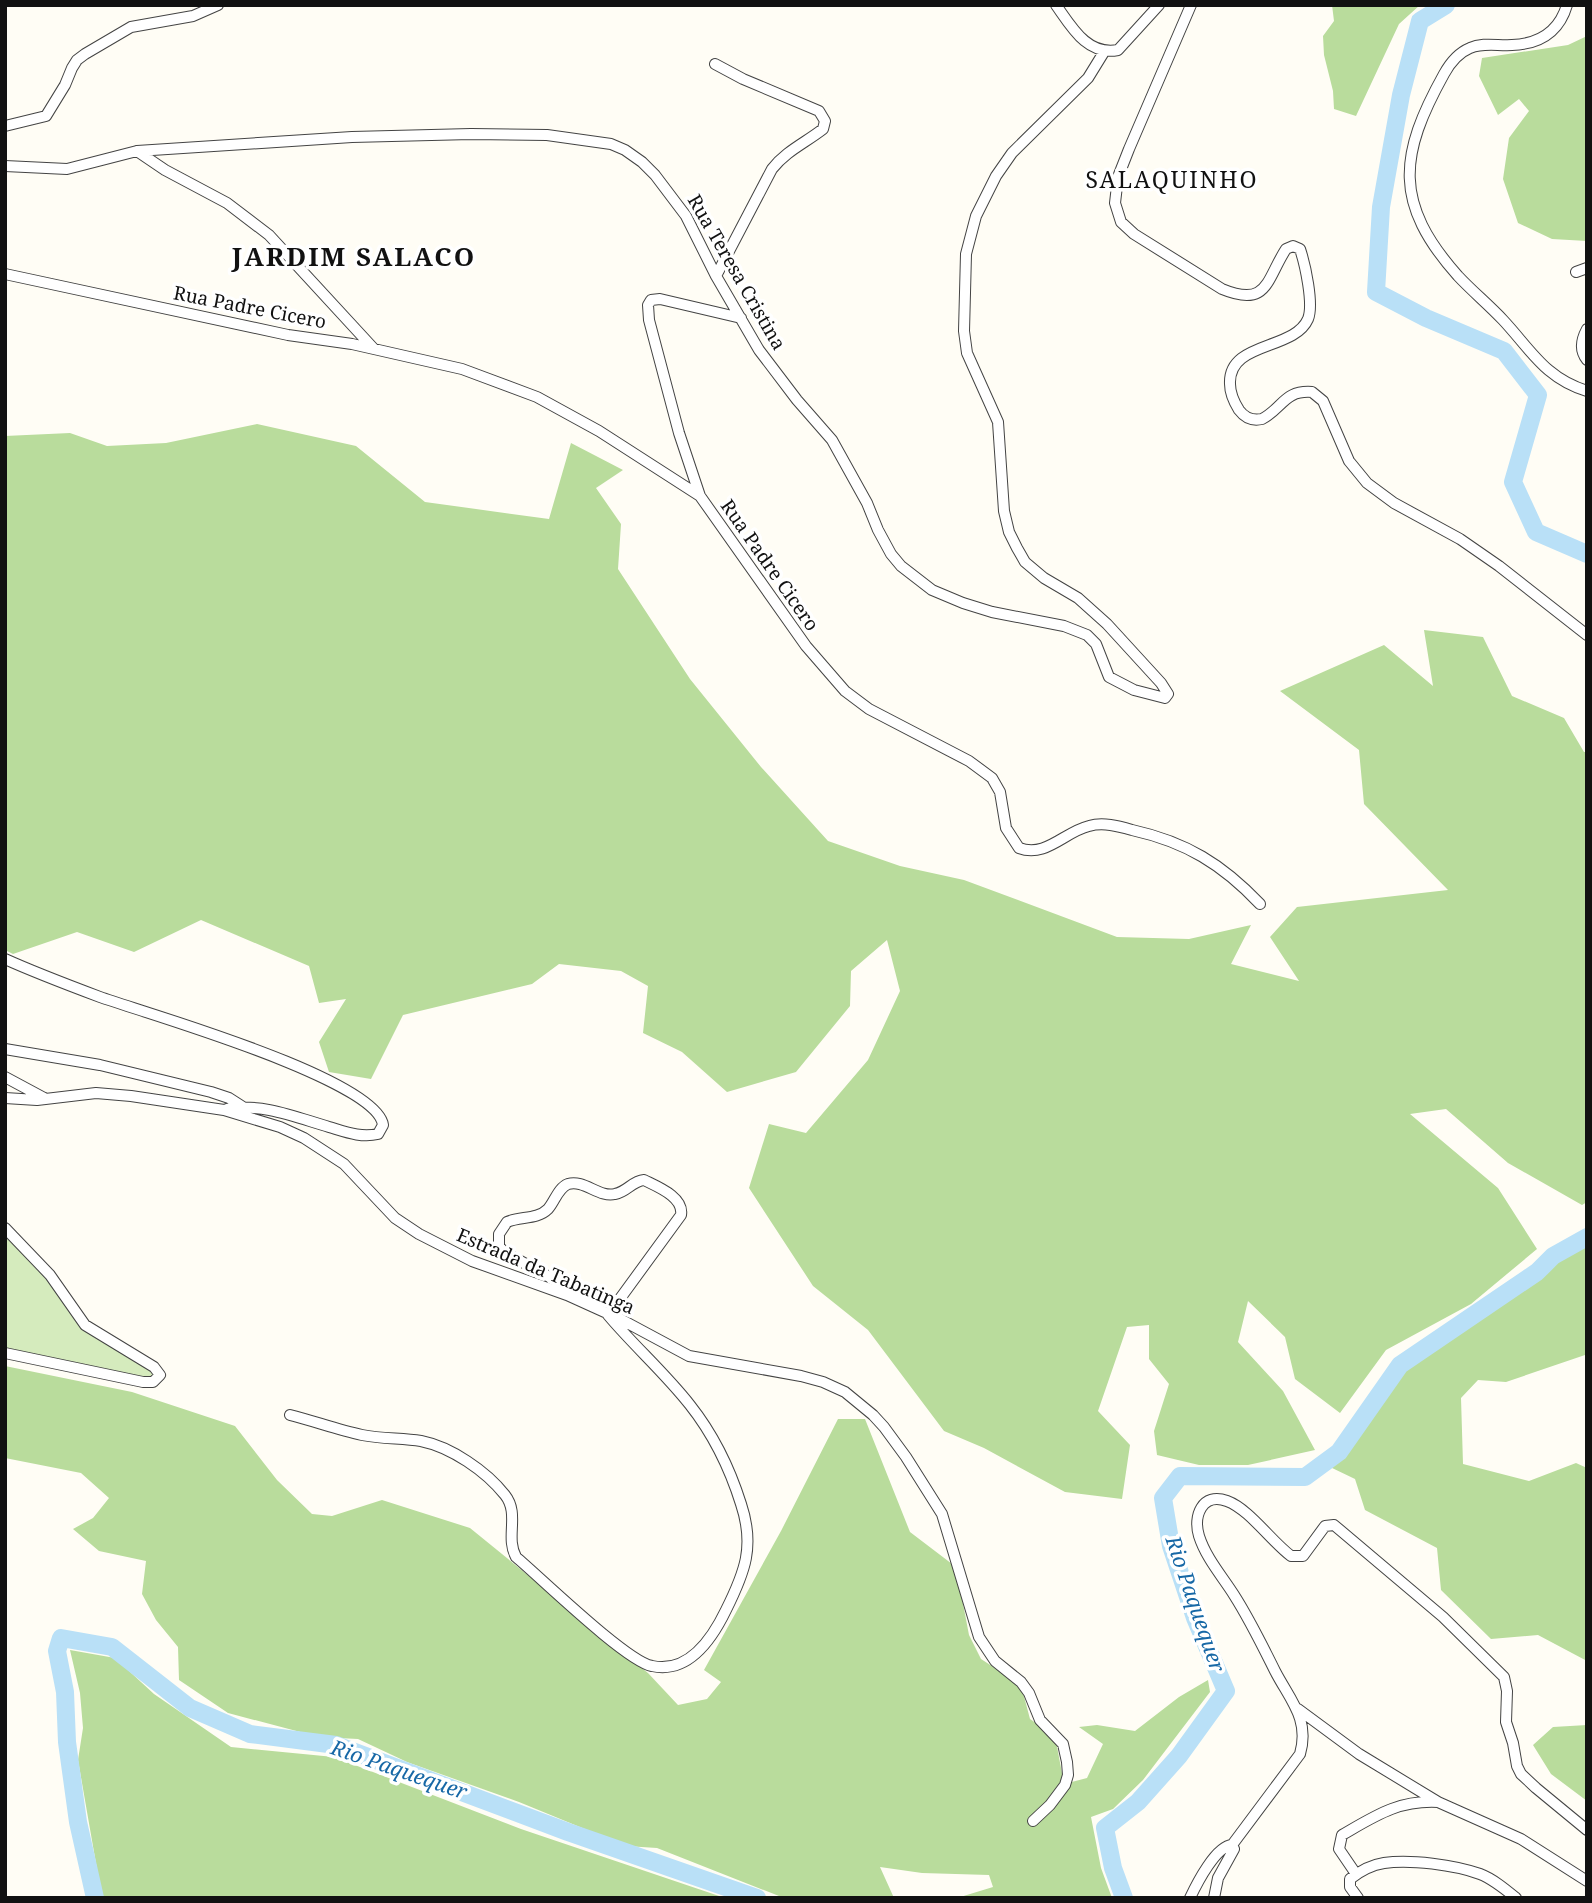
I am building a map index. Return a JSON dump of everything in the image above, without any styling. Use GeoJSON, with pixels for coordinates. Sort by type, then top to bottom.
{"type":"FeatureCollection","features":[{"type":"Feature","properties":{"kind":"street"},"geometry":{"type":"LineString","coordinates":[[5,126],[46,116],[77,60],[109,39],[141,24],[193,16],[218,5]]}},
{"type":"Feature","properties":{"kind":"street"},"geometry":{"type":"LineString","coordinates":[[1055,5],[1079,37],[1104,52],[1118,50],[1159,5]]}},
{"type":"Feature","properties":{"kind":"street"},"geometry":{"type":"LineString","coordinates":[[1191,5],[1118,177],[1115,203],[1121,222],[1134,234],[1236,295],[1248,297],[1263,291],[1286,248],[1296,247],[1301,251],[1310,302],[1307,322],[1290,337],[1236,363],[1230,379],[1230,392],[1240,412],[1249,419],[1262,419],[1295,393],[1312,392],[1323,401],[1349,461],[1367,483],[1394,503],[1460,538],[1499,565],[1587,635]]}},
{"type":"Feature","properties":{"kind":"street"},"geometry":{"type":"LineString","coordinates":[[1567,5],[1554,30],[1540,41],[1512,46],[1477,46],[1461,53],[1450,64],[1422,122],[1409,164],[1411,200],[1421,225],[1435,248],[1506,323],[1544,368],[1557,378],[1587,390]]}},
{"type":"Feature","properties":{"kind":"street","name":"Rua Teresa Cristina"},"geometry":{"type":"LineString","coordinates":[[5,166],[67,169],[137,151],[352,137],[547,135],[611,144],[642,162],[686,216],[716,276],[759,350],[832,440],[891,554],[911,574],[932,590],[963,603],[1064,626],[1087,635],[1096,644],[1109,677],[1148,694],[1167,697],[1168,694],[1161,683],[1107,624],[1079,598],[1025,562],[1017,548],[1009,532],[1004,511],[998,422],[967,353],[964,331],[966,254],[976,216],[996,176],[1012,153],[1088,78],[1104,52]]}},
{"type":"Feature","properties":{"kind":"street"},"geometry":{"type":"LineString","coordinates":[[715,64],[743,79],[819,111],[825,121],[823,130],[790,150],[772,170],[716,276]]}},
{"type":"Feature","properties":{"kind":"street"},"geometry":{"type":"LineString","coordinates":[[137,151],[165,170],[227,203],[269,235],[374,349]]}},
{"type":"Feature","properties":{"kind":"street","name":"Rua Padre Cicero"},"geometry":{"type":"LineString","coordinates":[[5,274],[288,335],[352,344],[472,371],[537,397],[599,431],[700,496],[806,646],[845,691],[880,715],[969,761],[992,778],[1000,792],[1006,828],[1019,848],[1035,851],[1079,829],[1099,825],[1159,835],[1183,845],[1214,864],[1260,904]]}},
{"type":"Feature","properties":{"kind":"street"},"geometry":{"type":"LineString","coordinates":[[700,496],[679,433],[649,320],[648,305],[651,300],[660,299],[741,318]]}},
{"type":"Feature","properties":{"kind":"street"},"geometry":{"type":"LineString","coordinates":[[1587,329],[1581,346],[1582,354],[1587,360]]}},
{"type":"Feature","properties":{"kind":"street"},"geometry":{"type":"LineString","coordinates":[[5,959],[100,997],[214,1034],[291,1063],[347,1091],[381,1117],[383,1125],[378,1134],[360,1136],[272,1110],[243,1107],[224,1110]]}},
{"type":"Feature","properties":{"kind":"street"},"geometry":{"type":"LineString","coordinates":[[5,1049],[100,1065],[220,1094],[243,1107]]}},
{"type":"Feature","properties":{"kind":"street"},"geometry":{"type":"LineString","coordinates":[[5,1077],[47,1099]]}},
{"type":"Feature","properties":{"kind":"street","name":"Estrada da Tabatinga"},"geometry":{"type":"LineString","coordinates":[[5,1098],[24,1101],[96,1093],[224,1110],[281,1128],[304,1138],[344,1164],[394,1218],[471,1261],[572,1294],[689,1356],[731,1362],[823,1382],[845,1392],[884,1427],[942,1514],[979,1637],[995,1661],[1025,1687],[1040,1720],[1065,1748],[1068,1775],[1065,1785],[1034,1821]]}},
{"type":"Feature","properties":{"kind":"street"},"geometry":{"type":"LineString","coordinates":[[644,1180],[678,1201],[682,1209],[679,1220],[620,1299],[572,1294],[501,1249],[498,1241],[503,1225],[512,1219],[540,1214],[550,1206],[562,1188],[569,1184],[615,1195],[636,1181],[644,1180]]}},
{"type":"Feature","properties":{"kind":"street"},"geometry":{"type":"LineString","coordinates":[[5,1228],[50,1275],[85,1325],[154,1367],[160,1375],[153,1382],[143,1382],[5,1353]]}},
{"type":"Feature","properties":{"kind":"street"},"geometry":{"type":"LineString","coordinates":[[290,1415],[362,1435],[431,1443],[443,1447],[468,1463],[505,1495],[511,1506],[511,1541],[516,1557],[641,1663],[652,1667],[673,1665],[702,1648],[714,1634],[745,1568],[749,1550],[747,1527],[730,1473],[705,1426],[672,1383],[604,1311]]}},
{"type":"Feature","properties":{"kind":"street"},"geometry":{"type":"LineString","coordinates":[[1190,1898],[1223,1847],[1232,1845],[1300,1754],[1304,1739],[1302,1720],[1256,1630],[1202,1544],[1197,1513],[1202,1505],[1215,1499],[1237,1506],[1291,1556],[1303,1556],[1325,1526],[1332,1524],[1400,1580],[1501,1673],[1506,1684],[1506,1722],[1517,1766],[1536,1788],[1587,1829]]}},
{"type":"Feature","properties":{"kind":"street"},"geometry":{"type":"LineString","coordinates":[[1296,1707],[1359,1754],[1438,1802],[1533,1845],[1587,1881]]}},
{"type":"Feature","properties":{"kind":"street"},"geometry":{"type":"LineString","coordinates":[[1356,1874],[1339,1849],[1342,1835],[1399,1805],[1438,1802]]}},
{"type":"Feature","properties":{"kind":"street"},"geometry":{"type":"LineString","coordinates":[[1214,1898],[1218,1878],[1234,1849],[1232,1845]]}},
{"type":"Feature","properties":{"kind":"street"},"geometry":{"type":"LineString","coordinates":[[1358,1898],[1350,1887],[1350,1879],[1360,1870],[1383,1863],[1417,1863],[1460,1868],[1493,1881],[1516,1898]]}},
{"type":"Feature","properties":{"kind":"green space"},"geometry":{"type":"Polygon","coordinates":[[[1332,5],[1420,5],[1399,24],[1356,116],[1334,109],[1323,36],[1334,21],[1332,5]]]}},
{"type":"Feature","properties":{"kind":"green space"},"geometry":{"type":"Polygon","coordinates":[[[1587,36],[1587,241],[1552,239],[1518,223],[1503,179],[1509,138],[1529,111],[1519,99],[1498,115],[1479,76],[1482,58],[1568,45],[1587,36]]]}},
{"type":"Feature","properties":{"kind":"green space"},"geometry":{"type":"Polygon","coordinates":[[[257,424],[356,446],[425,502],[549,519],[571,443],[623,470],[596,488],[621,524],[618,569],[690,679],[761,767],[828,841],[900,866],[964,880],[1117,937],[1189,939],[1251,925],[1231,964],[1299,981],[1270,937],[1297,907],[1448,890],[1364,804],[1359,750],[1280,691],[1384,645],[1433,686],[1424,630],[1483,637],[1512,696],[1564,718],[1584,752],[1587,752],[1587,1202],[1582,1205],[1508,1163],[1446,1109],[1410,1114],[1498,1188],[1537,1249],[1471,1304],[1386,1350],[1340,1413],[1295,1379],[1285,1337],[1248,1301],[1238,1342],[1283,1391],[1315,1450],[1248,1465],[1199,1465],[1157,1455],[1154,1431],[1169,1384],[1149,1359],[1149,1325],[1127,1327],[1098,1411],[1130,1445],[1122,1499],[1065,1492],[984,1448],[944,1431],[868,1330],[813,1286],[749,1188],[769,1124],[806,1133],[868,1060],[900,991],[887,940],[851,971],[850,1006],[796,1072],[727,1092],[682,1052],[643,1033],[648,986],[621,971],[559,964],[532,984],[403,1015],[371,1079],[329,1072],[319,1042],[346,999],[319,1003],[309,966],[201,920],[134,952],[77,932],[13,954],[5,950],[5,436],[70,433],[107,446],[166,443],[257,424]]]}},
{"type":"Feature","properties":{"kind":"green space"},"geometry":{"type":"Polygon","coordinates":[[[5,1231],[68,1296],[89,1330],[163,1373],[154,1384],[5,1352],[5,1231]]]}},
{"type":"Feature","properties":{"kind":"green space"},"geometry":{"type":"Polygon","coordinates":[[[1587,1245],[1585,1355],[1506,1382],[1478,1380],[1461,1398],[1463,1464],[1529,1481],[1576,1463],[1587,1468],[1587,1661],[1538,1635],[1491,1639],[1441,1590],[1437,1548],[1365,1510],[1355,1479],[1330,1467],[1344,1456],[1402,1372],[1558,1261],[1587,1245]]]}},
{"type":"Feature","properties":{"kind":"green space"},"geometry":{"type":"Polygon","coordinates":[[[5,1366],[132,1392],[235,1426],[277,1480],[312,1514],[332,1516],[382,1500],[470,1528],[648,1673],[678,1705],[707,1699],[721,1682],[704,1670],[781,1531],[838,1419],[865,1419],[910,1532],[956,1567],[969,1635],[981,1659],[1021,1685],[1030,1719],[1055,1736],[1064,1784],[1087,1778],[1103,1744],[1079,1727],[1097,1725],[1135,1731],[1179,1697],[1208,1680],[1210,1692],[1143,1780],[1113,1809],[1091,1817],[1101,1868],[1112,1898],[957,1898],[993,1887],[989,1875],[922,1873],[880,1867],[894,1898],[784,1898],[657,1848],[626,1846],[519,1802],[407,1762],[358,1739],[319,1737],[228,1713],[179,1680],[178,1647],[156,1620],[142,1594],[146,1561],[99,1551],[73,1529],[93,1518],[109,1498],[81,1473],[5,1458],[5,1366]]]}},
{"type":"Feature","properties":{"kind":"green space"},"geometry":{"type":"Polygon","coordinates":[[[70,1650],[115,1658],[154,1694],[231,1747],[334,1757],[521,1829],[725,1898],[102,1898],[78,1760],[83,1728],[80,1693],[70,1650]]]}},
{"type":"Feature","properties":{"kind":"green space"},"geometry":{"type":"Polygon","coordinates":[[[1587,1725],[1587,1801],[1551,1774],[1533,1745],[1553,1727],[1587,1725]]]}},
{"type":"Feature","properties":{"kind":"waterway"},"geometry":{"type":"LineString","coordinates":[[1446,5],[1420,21],[1401,95],[1381,207],[1376,292],[1426,318],[1504,351],[1538,395],[1513,482],[1536,532],[1587,554]]}},
{"type":"Feature","properties":{"kind":"waterway"},"geometry":{"type":"LineString","coordinates":[[1124,1898],[1113,1868],[1105,1828],[1138,1802],[1179,1756],[1226,1691],[1195,1618],[1171,1546],[1163,1498],[1180,1476],[1305,1477],[1339,1452],[1400,1365],[1537,1272],[1553,1256],[1587,1237]]}},
{"type":"Feature","properties":{"kind":"waterway","name":"Rio Paquequer"},"geometry":{"type":"LineString","coordinates":[[95,1898],[78,1822],[67,1742],[65,1692],[57,1651],[61,1638],[112,1647],[190,1708],[250,1734],[336,1745],[568,1832],[757,1898]]}},
{"type":"Feature","properties":{"kind":"district","name":"SALAQUINHO"},"geometry":{"type":"Point","coordinates":[1172,180]}},
{"type":"Feature","properties":{"kind":"district","name":"JARDIM SALACO"},"geometry":{"type":"Point","coordinates":[354,257]}}]}
